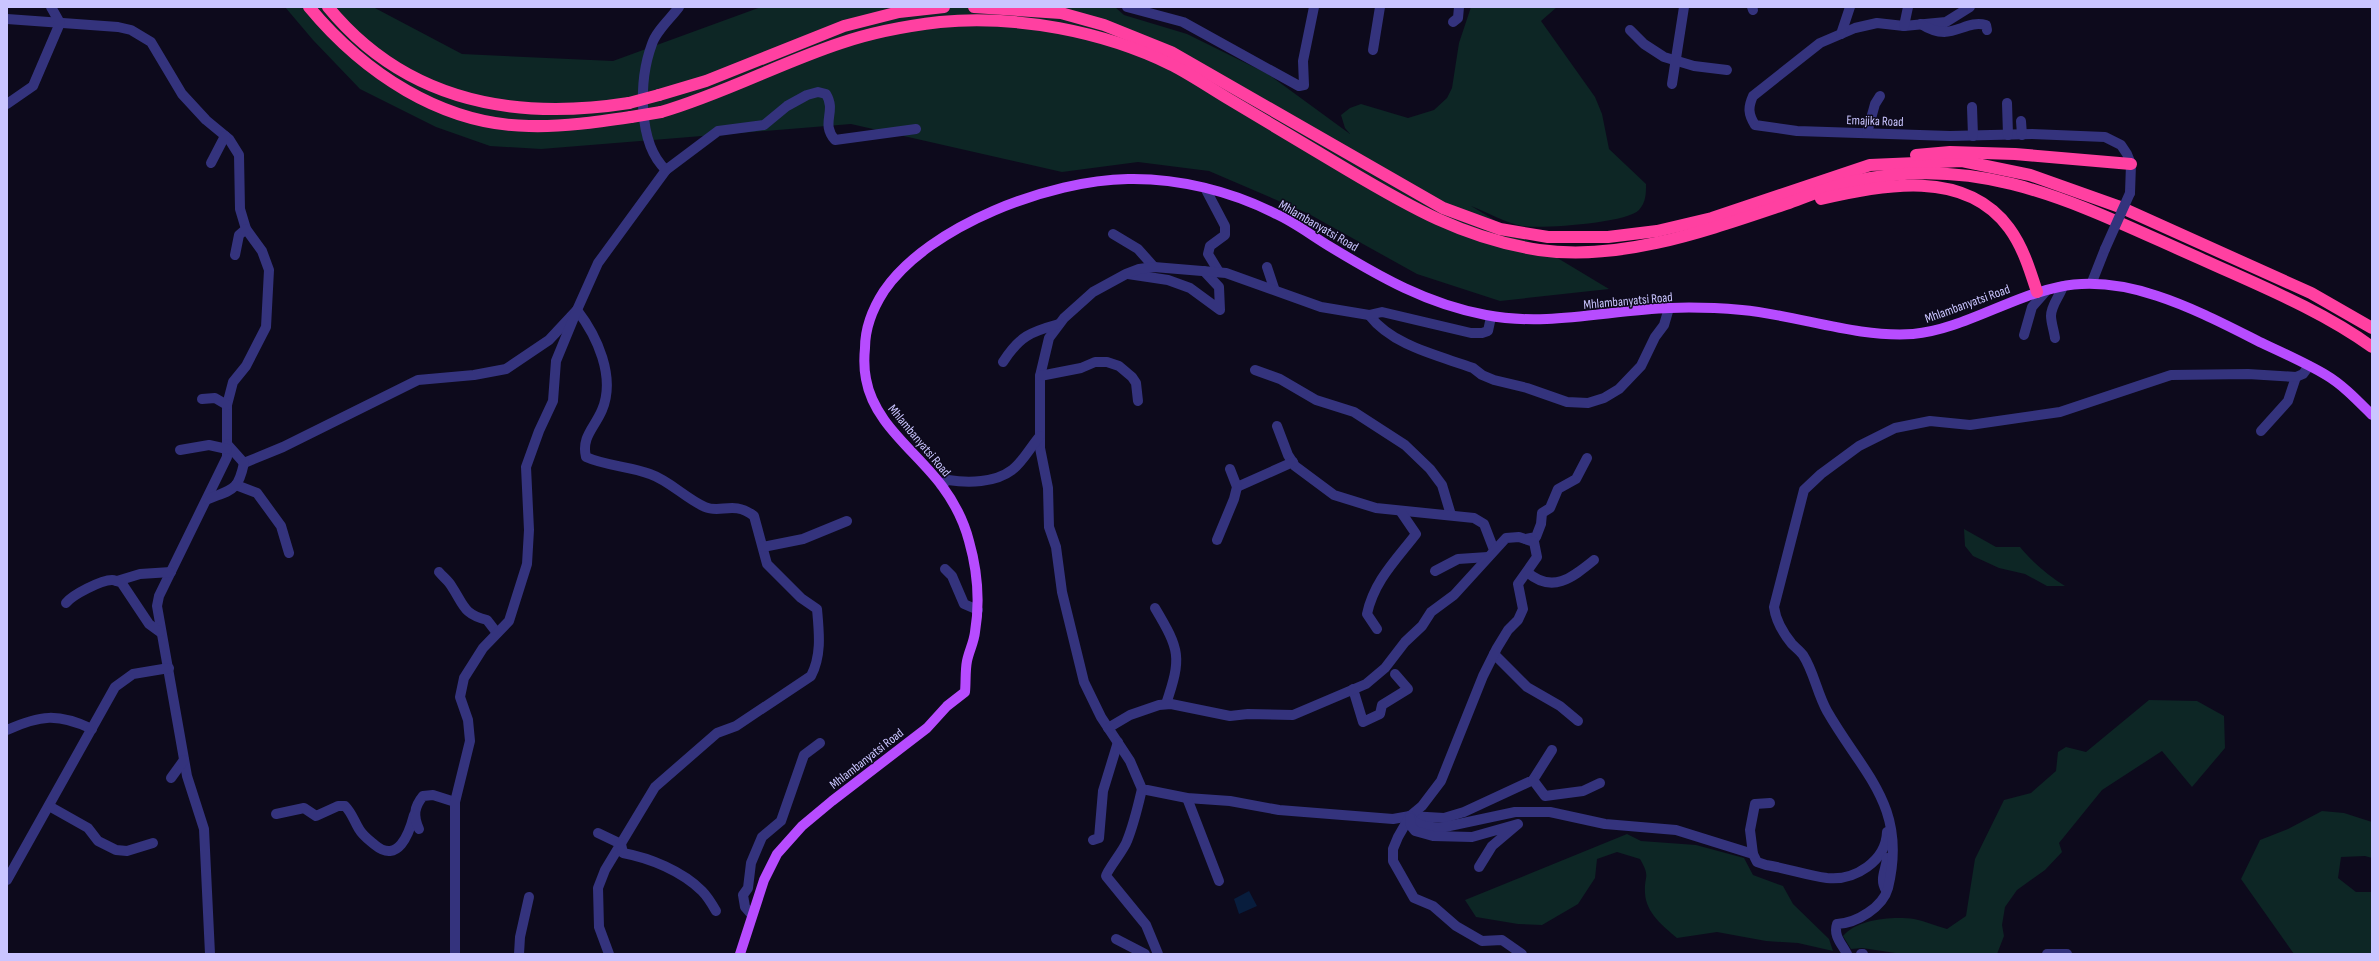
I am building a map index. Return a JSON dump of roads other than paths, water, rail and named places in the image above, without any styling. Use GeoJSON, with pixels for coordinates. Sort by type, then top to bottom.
{"type":"FeatureCollection","features":[{"type":"Feature","properties":{"kind":"highway"},"geometry":{"type":"LineString","coordinates":[[309,7],[329,31],[365,63],[403,89],[442,109],[482,121],[528,126],[574,125],[661,112],[700,101],[841,42],[891,29],[944,22],[989,21],[1035,25],[1086,34],[1171,65],[1416,211],[1475,236],[1542,250],[1605,251],[1699,233],[1848,183],[1905,173],[1956,173],[2012,183],[2062,198],[2218,267],[2290,301],[2357,336],[2372,347]]}},
{"type":"Feature","properties":{"kind":"highway"},"geometry":{"type":"LineString","coordinates":[[328,7],[361,41],[387,62],[419,81],[448,93],[482,103],[522,109],[562,110],[629,103],[659,95],[706,81],[844,26],[899,12],[944,7]]}},
{"type":"Feature","properties":{"kind":"highway"},"geometry":{"type":"LineString","coordinates":[[974,7],[1061,13],[1104,25],[1171,52],[1443,208],[1500,229],[1548,237],[1608,237],[1657,231],[1712,218],[1870,165],[1920,154],[1950,152],[2014,154],[2131,164]]}},
{"type":"Feature","properties":{"kind":"highway"},"geometry":{"type":"LineString","coordinates":[[1870,165],[1962,161],[2030,175],[2120,208],[2311,293],[2372,328]]}},
{"type":"Feature","properties":{"kind":"highway"},"geometry":{"type":"LineString","coordinates":[[1759,213],[1869,190],[1905,186],[1947,187],[1967,195],[1988,207],[2009,227],[2026,256],[2042,291]]}},
{"type":"Feature","properties":{"kind":"main road","name":"Mhlambanyatsi Road"},"geometry":{"type":"LineString","coordinates":[[740,954],[764,880],[777,854],[802,826],[927,728],[947,706],[965,692],[966,664],[975,638],[978,610],[975,566],[969,540],[960,518],[942,485],[882,417],[872,400],[865,378],[866,332],[875,307],[897,275],[925,250],[986,214],[1056,189],[1120,179],[1155,179],[1205,188],[1276,213],[1376,273],[1433,303],[1491,317],[1548,319],[1669,308],[1742,310],[1898,335],[1929,332],[2042,291],[2063,286],[2092,282],[2122,287],[2182,304],[2329,376],[2372,415]]}},
{"type":"Feature","properties":{"kind":"street"},"geometry":{"type":"LineString","coordinates":[[51,7],[60,23]]}},
{"type":"Feature","properties":{"kind":"street"},"geometry":{"type":"LineString","coordinates":[[666,170],[659,164],[647,135],[643,84],[644,72],[652,42],[679,7]]}},
{"type":"Feature","properties":{"kind":"street"},"geometry":{"type":"LineString","coordinates":[[1127,7],[1183,22],[1299,86],[1304,85],[1305,82],[1303,61],[1314,7]]}},
{"type":"Feature","properties":{"kind":"street"},"geometry":{"type":"LineString","coordinates":[[1373,50],[1380,7]]}},
{"type":"Feature","properties":{"kind":"street"},"geometry":{"type":"LineString","coordinates":[[1453,22],[1458,18],[1459,7]]}},
{"type":"Feature","properties":{"kind":"street"},"geometry":{"type":"LineString","coordinates":[[1672,84],[1684,7]]}},
{"type":"Feature","properties":{"kind":"street"},"geometry":{"type":"LineString","coordinates":[[1841,34],[1850,7]]}},
{"type":"Feature","properties":{"kind":"street","name":"Emajika Road"},"geometry":{"type":"LineString","coordinates":[[1970,7],[1946,22],[1904,26],[1877,23],[1841,34],[1820,43],[1766,83],[1753,96],[1748,107],[1755,125],[1797,132],[1812,126],[1867,133],[1973,136],[2022,135],[2105,137],[2121,145],[2131,164],[2130,193],[2092,282]]}},
{"type":"Feature","properties":{"kind":"street"},"geometry":{"type":"LineString","coordinates":[[1904,26],[1907,8]]}},
{"type":"Feature","properties":{"kind":"street"},"geometry":{"type":"LineString","coordinates":[[7,19],[101,25],[131,30],[151,42],[171,78],[186,98],[206,120],[225,136],[239,155],[240,209],[246,229],[262,251],[269,270],[266,327],[246,366],[233,382],[226,406],[227,457],[223,470],[159,596],[157,606],[160,632],[169,668],[184,760],[204,829],[210,954]]}},
{"type":"Feature","properties":{"kind":"street"},"geometry":{"type":"LineString","coordinates":[[7,104],[33,86],[60,23]]}},
{"type":"Feature","properties":{"kind":"street"},"geometry":{"type":"LineString","coordinates":[[1921,24],[1929,30],[1941,32],[1965,29],[1979,23],[1986,25],[1986,30]]}},
{"type":"Feature","properties":{"kind":"street"},"geometry":{"type":"LineString","coordinates":[[1630,30],[1654,53],[1694,66],[1727,70]]}},
{"type":"Feature","properties":{"kind":"street"},"geometry":{"type":"LineString","coordinates":[[455,954],[455,802],[470,740],[468,720],[460,697],[464,678],[483,648],[509,621],[527,564],[529,530],[526,467],[539,431],[553,401],[556,361],[598,263],[666,170],[718,131],[764,125],[787,106],[818,92],[826,94],[832,105],[827,126],[835,140],[916,129]]}},
{"type":"Feature","properties":{"kind":"street"},"geometry":{"type":"LineString","coordinates":[[1867,133],[1874,104],[1880,96]]}},
{"type":"Feature","properties":{"kind":"street"},"geometry":{"type":"LineString","coordinates":[[2007,103],[2008,135]]}},
{"type":"Feature","properties":{"kind":"street"},"geometry":{"type":"LineString","coordinates":[[1972,107],[1973,136]]}},
{"type":"Feature","properties":{"kind":"street"},"geometry":{"type":"LineString","coordinates":[[2021,121],[2022,135]]}},
{"type":"Feature","properties":{"kind":"street"},"geometry":{"type":"LineString","coordinates":[[211,163],[225,136]]}},
{"type":"Feature","properties":{"kind":"street"},"geometry":{"type":"LineString","coordinates":[[1205,188],[1225,226],[1225,234],[1210,246],[1208,254],[1219,272]]}},
{"type":"Feature","properties":{"kind":"street"},"geometry":{"type":"LineString","coordinates":[[235,255],[239,235],[246,229]]}},
{"type":"Feature","properties":{"kind":"street"},"geometry":{"type":"LineString","coordinates":[[1113,234],[1138,249],[1154,267]]}},
{"type":"Feature","properties":{"kind":"street"},"geometry":{"type":"LineString","coordinates":[[1158,954],[1146,925],[1106,876],[1107,871],[1115,863],[1127,842],[1142,789],[1130,761],[1108,728],[1084,682],[1062,592],[1056,547],[1049,527],[1048,488],[1043,471],[1040,436],[1040,376],[1049,338],[1059,324],[1093,292],[1126,274],[1139,269],[1154,267],[1219,272],[1274,288],[1321,307],[1369,315],[1382,312],[1471,333],[1482,334],[1488,331],[1491,317]]}},
{"type":"Feature","properties":{"kind":"street"},"geometry":{"type":"LineString","coordinates":[[1267,267],[1268,277],[1274,288]]}},
{"type":"Feature","properties":{"kind":"street"},"geometry":{"type":"LineString","coordinates":[[1126,274],[1168,280],[1190,288],[1220,310],[1219,287],[1204,270]]}},
{"type":"Feature","properties":{"kind":"street"},"geometry":{"type":"LineString","coordinates":[[2055,338],[2051,316],[2053,306],[2059,298],[2063,286]]}},
{"type":"Feature","properties":{"kind":"street"},"geometry":{"type":"LineString","coordinates":[[2024,335],[2032,308],[2042,291]]}},
{"type":"Feature","properties":{"kind":"street"},"geometry":{"type":"LineString","coordinates":[[1369,315],[1376,325],[1397,340],[1473,368],[1482,375],[1550,394],[1567,402],[1588,403],[1604,398],[1619,389],[1641,366],[1655,337],[1664,325],[1669,308]]}},
{"type":"Feature","properties":{"kind":"street"},"geometry":{"type":"LineString","coordinates":[[208,499],[231,490],[240,481],[243,468],[418,380],[474,375],[506,369],[549,340],[577,310]]}},
{"type":"Feature","properties":{"kind":"street"},"geometry":{"type":"LineString","coordinates":[[577,310],[594,334],[607,376],[603,409],[585,440],[586,457],[598,463],[631,467],[652,474],[706,508],[742,508],[754,516],[767,564],[801,598],[817,609],[819,634],[817,664],[810,676],[736,726],[717,733],[655,787],[605,870],[598,888],[599,927],[609,954]]}},
{"type":"Feature","properties":{"kind":"street"},"geometry":{"type":"LineString","coordinates":[[1003,362],[1013,347],[1031,332],[1059,324]]}},
{"type":"Feature","properties":{"kind":"street"},"geometry":{"type":"LineString","coordinates":[[1040,376],[1081,368],[1095,362],[1107,362],[1119,366],[1132,377],[1136,383],[1138,402]]}},
{"type":"Feature","properties":{"kind":"street"},"geometry":{"type":"LineString","coordinates":[[1847,954],[1836,937],[1837,924],[1846,924],[1876,907],[1885,898],[1892,861],[1892,828],[1878,790],[1818,696],[1811,669],[1802,654],[1790,641],[1776,619],[1776,600],[1804,490],[1821,474],[1859,446],[1895,428],[1930,421],[1970,425],[2053,413],[2171,375],[2248,374],[2296,377],[2303,374],[2309,366]]}},
{"type":"Feature","properties":{"kind":"street"},"geometry":{"type":"LineString","coordinates":[[1255,370],[1280,379],[1316,400],[1354,412],[1405,445],[1430,469],[1442,485],[1451,515]]}},
{"type":"Feature","properties":{"kind":"street"},"geometry":{"type":"LineString","coordinates":[[2261,431],[2288,402],[2296,377]]}},
{"type":"Feature","properties":{"kind":"street"},"geometry":{"type":"LineString","coordinates":[[202,399],[215,398],[226,406]]}},
{"type":"Feature","properties":{"kind":"street"},"geometry":{"type":"LineString","coordinates":[[1277,426],[1293,462],[1334,495],[1376,508],[1401,512],[1474,518],[1484,524],[1491,554]]}},
{"type":"Feature","properties":{"kind":"street"},"geometry":{"type":"LineString","coordinates":[[942,485],[948,480],[964,482],[983,480],[1012,470],[1040,436]]}},
{"type":"Feature","properties":{"kind":"street"},"geometry":{"type":"LineString","coordinates":[[180,450],[209,445],[227,446]]}},
{"type":"Feature","properties":{"kind":"street"},"geometry":{"type":"LineString","coordinates":[[227,446],[243,468],[256,493],[281,526],[289,553]]}},
{"type":"Feature","properties":{"kind":"street"},"geometry":{"type":"LineString","coordinates":[[1526,539],[1536,536],[1541,524],[1542,513],[1550,508],[1558,489],[1576,479],[1587,458]]}},
{"type":"Feature","properties":{"kind":"street"},"geometry":{"type":"LineString","coordinates":[[1237,487],[1293,462]]}},
{"type":"Feature","properties":{"kind":"street"},"geometry":{"type":"LineString","coordinates":[[1217,540],[1234,499],[1237,487],[1230,469]]}},
{"type":"Feature","properties":{"kind":"street"},"geometry":{"type":"LineString","coordinates":[[236,485],[256,493]]}},
{"type":"Feature","properties":{"kind":"street"},"geometry":{"type":"LineString","coordinates":[[1377,629],[1367,614],[1371,596],[1383,577],[1416,534],[1401,512]]}},
{"type":"Feature","properties":{"kind":"street"},"geometry":{"type":"LineString","coordinates":[[763,546],[803,539],[847,521]]}},
{"type":"Feature","properties":{"kind":"street"},"geometry":{"type":"LineString","coordinates":[[1108,728],[1130,715],[1166,704],[1230,716],[1248,714],[1293,715],[1366,684],[1385,668],[1405,642],[1422,626],[1431,612],[1454,595],[1506,538],[1519,537],[1534,542],[1537,557],[1518,584],[1523,609],[1494,654],[1469,708],[1441,781],[1422,806],[1410,816],[1393,849],[1393,861],[1414,898],[1433,906],[1456,926],[1482,941],[1502,940],[1522,954]]}},
{"type":"Feature","properties":{"kind":"street"},"geometry":{"type":"LineString","coordinates":[[1435,571],[1458,559],[1491,554]]}},
{"type":"Feature","properties":{"kind":"street"},"geometry":{"type":"LineString","coordinates":[[1527,572],[1537,581],[1551,584],[1562,581],[1594,560]]}},
{"type":"Feature","properties":{"kind":"street"},"geometry":{"type":"LineString","coordinates":[[945,569],[952,576],[964,604],[978,610]]}},
{"type":"Feature","properties":{"kind":"street"},"geometry":{"type":"LineString","coordinates":[[117,581],[140,574],[171,572]]}},
{"type":"Feature","properties":{"kind":"street"},"geometry":{"type":"LineString","coordinates":[[439,572],[452,586],[461,605],[474,616],[487,620],[497,633]]}},
{"type":"Feature","properties":{"kind":"street"},"geometry":{"type":"LineString","coordinates":[[66,603],[71,596],[100,582],[112,580],[121,582],[149,624],[160,632]]}},
{"type":"Feature","properties":{"kind":"street"},"geometry":{"type":"LineString","coordinates":[[1155,608],[1177,650],[1178,664],[1166,704]]}},
{"type":"Feature","properties":{"kind":"street"},"geometry":{"type":"LineString","coordinates":[[1494,654],[1527,687],[1560,706],[1578,721]]}},
{"type":"Feature","properties":{"kind":"street"},"geometry":{"type":"LineString","coordinates":[[7,880],[115,687],[132,674],[169,668]]}},
{"type":"Feature","properties":{"kind":"street"},"geometry":{"type":"LineString","coordinates":[[1353,689],[1363,722],[1380,714],[1382,705],[1408,689],[1395,674]]}},
{"type":"Feature","properties":{"kind":"street"},"geometry":{"type":"LineString","coordinates":[[7,730],[38,718],[55,716],[92,728]]}},
{"type":"Feature","properties":{"kind":"street"},"geometry":{"type":"LineString","coordinates":[[1093,840],[1099,838],[1103,791],[1118,742]]}},
{"type":"Feature","properties":{"kind":"street"},"geometry":{"type":"LineString","coordinates":[[752,915],[745,907],[743,895],[748,888],[751,863],[762,837],[781,821],[804,755],[820,743]]}},
{"type":"Feature","properties":{"kind":"street"},"geometry":{"type":"LineString","coordinates":[[1142,789],[1187,798],[1230,801],[1279,810],[1393,819],[1410,816],[1432,818],[1458,814],[1532,780],[1552,750]]}},
{"type":"Feature","properties":{"kind":"street"},"geometry":{"type":"LineString","coordinates":[[171,778],[184,760]]}},
{"type":"Feature","properties":{"kind":"street"},"geometry":{"type":"LineString","coordinates":[[1532,780],[1545,796],[1583,791],[1600,784]]}},
{"type":"Feature","properties":{"kind":"street"},"geometry":{"type":"LineString","coordinates":[[276,814],[304,808],[316,816],[338,806],[344,806],[352,814],[365,836],[381,850],[388,852],[396,850],[404,841],[414,816],[416,804],[423,796],[433,794],[455,802]]}},
{"type":"Feature","properties":{"kind":"street"},"geometry":{"type":"LineString","coordinates":[[1187,798],[1219,881]]}},
{"type":"Feature","properties":{"kind":"street"},"geometry":{"type":"LineString","coordinates":[[1770,803],[1755,804],[1750,830],[1754,854],[1757,862],[1766,866],[1828,878],[1868,868],[1886,844]]}},
{"type":"Feature","properties":{"kind":"street"},"geometry":{"type":"LineString","coordinates":[[49,806],[88,828],[98,842],[116,850],[127,851],[154,843]]}},
{"type":"Feature","properties":{"kind":"street"},"geometry":{"type":"LineString","coordinates":[[1410,816],[1414,822],[1424,826],[1440,828],[1514,812],[1550,812],[1606,824],[1676,830],[1754,854]]}},
{"type":"Feature","properties":{"kind":"street"},"geometry":{"type":"LineString","coordinates":[[1887,812],[1887,860],[1883,875],[1883,886],[1887,891]]}},
{"type":"Feature","properties":{"kind":"street"},"geometry":{"type":"LineString","coordinates":[[414,816],[419,829]]}},
{"type":"Feature","properties":{"kind":"street"},"geometry":{"type":"LineString","coordinates":[[1410,816],[1411,826],[1415,831],[1433,836],[1472,837],[1518,824],[1492,846],[1479,867]]}},
{"type":"Feature","properties":{"kind":"street"},"geometry":{"type":"LineString","coordinates":[[598,833],[621,844]]}},
{"type":"Feature","properties":{"kind":"street"},"geometry":{"type":"LineString","coordinates":[[621,844],[623,853],[660,865],[682,875],[702,891],[716,911]]}},
{"type":"Feature","properties":{"kind":"street"},"geometry":{"type":"LineString","coordinates":[[519,954],[520,936],[529,898]]}},
{"type":"Feature","properties":{"kind":"street"},"geometry":{"type":"LineString","coordinates":[[1116,939],[1145,954]]}},
{"type":"Feature","properties":{"kind":"street"},"geometry":{"type":"LineString","coordinates":[[2047,954],[2067,954]]}},
{"type":"Feature","properties":{"kind":"water"},"geometry":{"type":"Polygon","coordinates":[[[1249,891],[1257,906],[1239,914],[1234,899],[1249,891]]]}}]}
